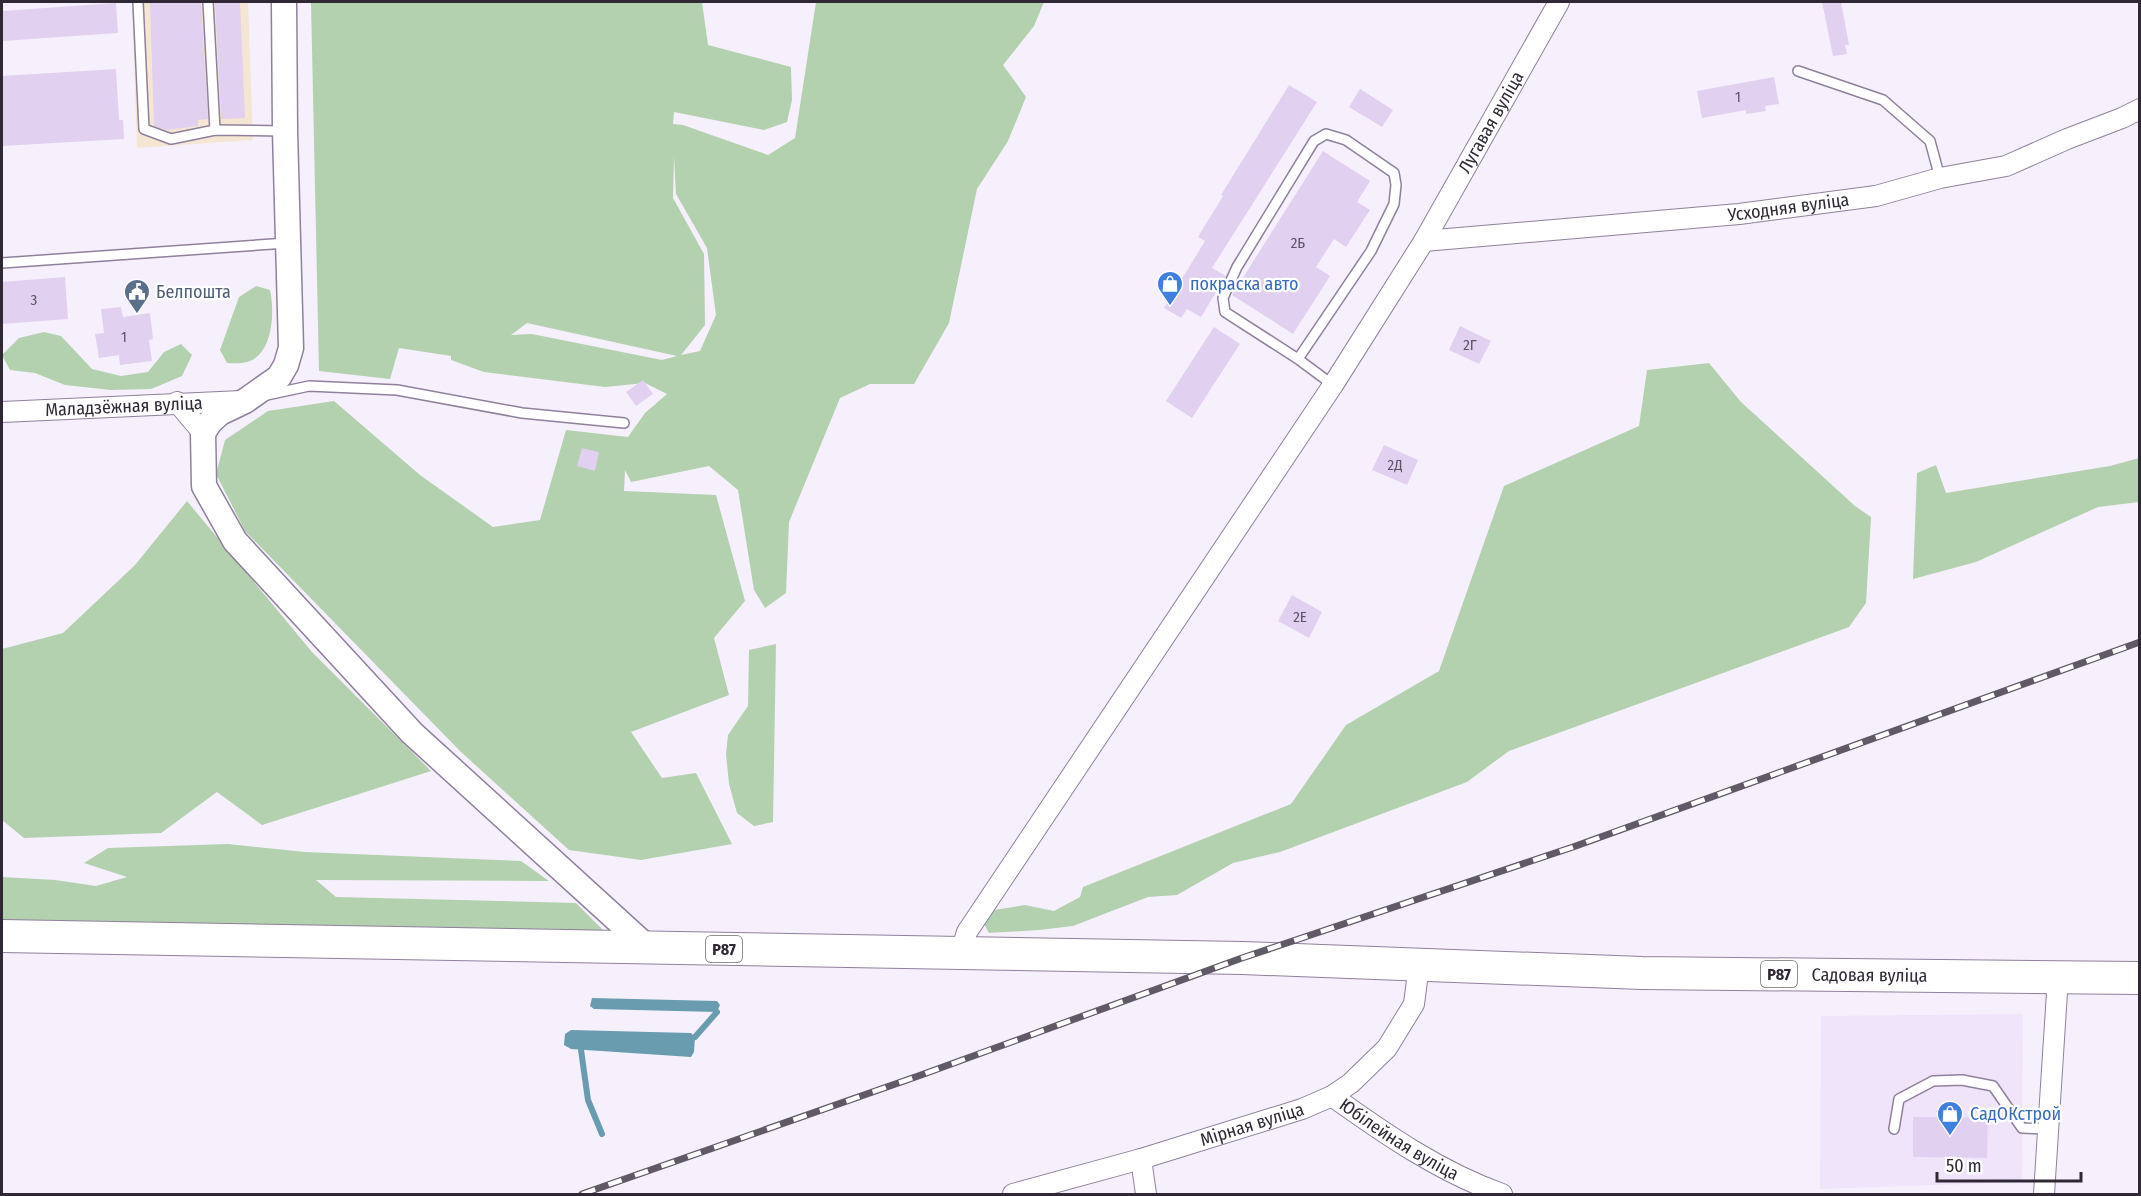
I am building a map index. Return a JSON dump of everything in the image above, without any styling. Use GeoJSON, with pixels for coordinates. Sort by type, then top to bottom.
{"type":"FeatureCollection","features":[{"type":"Feature","properties":{"kind":"main road","name":"Р87"},"geometry":{"type":"LineString","coordinates":[[2,936],[1242,958],[1419,965]]}},
{"type":"Feature","properties":{"kind":"main road","name":"Садовая вуліца"},"geometry":{"type":"LineString","coordinates":[[1419,965],[1641,973],[2139,978]]}},
{"type":"Feature","properties":{"kind":"street"},"geometry":{"type":"LineString","coordinates":[[284,2],[291,348],[279,376],[245,401],[220,413],[203,433],[204,486],[235,541],[412,733],[647,948]]}},
{"type":"Feature","properties":{"kind":"street","name":"Лугавая вуліца"},"geometry":{"type":"LineString","coordinates":[[960,954],[967,932],[1333,385],[1424,241],[1558,2]]}},
{"type":"Feature","properties":{"kind":"street","name":"Усходняя вуліца"},"geometry":{"type":"LineString","coordinates":[[1424,241],[1740,214],[1875,196],[1940,178],[2006,166],[2139,109]]}},
{"type":"Feature","properties":{"kind":"street","name":"Маладзёжная вуліца"},"geometry":{"type":"LineString","coordinates":[[2,412],[177,402],[245,401]]}},
{"type":"Feature","properties":{"kind":"street"},"geometry":{"type":"LineString","coordinates":[[177,402],[203,433]]}},
{"type":"Feature","properties":{"kind":"street","name":"Мірная вуліца"},"geometry":{"type":"LineString","coordinates":[[1013,1194],[1140,1159],[1302,1109],[1332,1096],[1351,1083],[1387,1048],[1414,1004],[1419,965]]}},
{"type":"Feature","properties":{"kind":"street"},"geometry":{"type":"LineString","coordinates":[[2043,1194],[2058,976]]}},
{"type":"Feature","properties":{"kind":"street","name":"Юбілейная вуліца"},"geometry":{"type":"LineString","coordinates":[[1332,1096],[1392,1139],[1482,1187],[1502,1194]]}},
{"type":"Feature","properties":{"kind":"street"},"geometry":{"type":"LineString","coordinates":[[1140,1159],[1146,1194]]}},
{"type":"Feature","properties":{"kind":"lane"},"geometry":{"type":"LineString","coordinates":[[138,2],[144,129],[171,139],[215,130],[285,131]]}},
{"type":"Feature","properties":{"kind":"lane"},"geometry":{"type":"LineString","coordinates":[[208,2],[215,130]]}},
{"type":"Feature","properties":{"kind":"lane"},"geometry":{"type":"LineString","coordinates":[[1798,71],[1883,100],[1930,141],[1940,178]]}},
{"type":"Feature","properties":{"kind":"lane"},"geometry":{"type":"LineString","coordinates":[[1298,359],[1371,251],[1394,204],[1396,185],[1394,173],[1346,140],[1326,134],[1314,141],[1237,267],[1223,298],[1225,312],[1298,359],[1333,385]]}},
{"type":"Feature","properties":{"kind":"lane"},"geometry":{"type":"LineString","coordinates":[[2,263],[289,243]]}},
{"type":"Feature","properties":{"kind":"lane"},"geometry":{"type":"LineString","coordinates":[[245,401],[309,386],[397,390],[522,413],[624,423]]}},
{"type":"Feature","properties":{"kind":"lane"},"geometry":{"type":"LineString","coordinates":[[1894,1129],[1899,1099],[1933,1081],[1962,1080],[1993,1086],[2022,1128],[2048,1129]]}},
{"type":"Feature","properties":{"kind":"shaded area"},"geometry":{"type":"Polygon","coordinates":[[[132,2],[248,2],[253,140],[137,148],[132,2]]]}},
{"type":"Feature","properties":{"kind":"shaded area"},"geometry":{"type":"Polygon","coordinates":[[[2023,1014],[2022,1182],[1820,1189],[1821,1016],[2023,1014]]]}},
{"type":"Feature","properties":{"kind":"green space"},"geometry":{"type":"Polygon","coordinates":[[[311,2],[702,2],[708,45],[791,67],[792,100],[787,122],[764,130],[674,112],[673,124],[683,125],[768,155],[795,138],[816,2],[1044,2],[1034,26],[1003,65],[1026,97],[1008,141],[977,189],[949,323],[914,384],[870,384],[840,398],[789,522],[786,593],[765,608],[754,590],[738,490],[709,466],[631,482],[625,470],[624,491],[716,495],[745,601],[714,638],[729,695],[631,732],[662,778],[696,773],[732,844],[641,860],[569,850],[461,752],[245,531],[216,474],[225,440],[268,411],[334,401],[420,475],[493,527],[540,520],[566,430],[628,437],[645,413],[667,394],[645,383],[605,387],[484,372],[451,360],[451,356],[399,348],[390,379],[319,371],[311,2]],[[674,156],[673,198],[704,254],[705,325],[681,355],[700,351],[716,315],[707,248],[676,194],[674,156]],[[527,323],[511,335],[532,334],[662,360],[677,356],[527,323]]]}},
{"type":"Feature","properties":{"kind":"green space"},"geometry":{"type":"Polygon","coordinates":[[[256,286],[270,290],[272,299],[272,321],[267,342],[256,358],[245,363],[227,363],[220,350],[239,297],[256,286]]]}},
{"type":"Feature","properties":{"kind":"green space"},"geometry":{"type":"Polygon","coordinates":[[[44,332],[61,336],[92,369],[121,376],[148,372],[164,352],[181,344],[192,355],[182,376],[151,389],[111,390],[65,385],[35,373],[10,370],[2,355],[19,338],[44,332]]]}},
{"type":"Feature","properties":{"kind":"green space"},"geometry":{"type":"Polygon","coordinates":[[[1709,363],[1741,402],[1855,506],[1871,517],[1866,603],[1849,627],[1509,751],[1467,782],[1280,852],[1233,863],[1177,895],[1148,897],[1073,926],[989,933],[983,922],[994,910],[1025,905],[1054,911],[1080,897],[1083,887],[1291,804],[1346,725],[1439,671],[1504,486],[1639,426],[1647,370],[1709,363]]]}},
{"type":"Feature","properties":{"kind":"green space"},"geometry":{"type":"Polygon","coordinates":[[[2139,458],[2139,502],[2098,507],[1976,562],[1913,579],[1917,473],[1936,465],[1946,493],[2110,466],[2139,458]]]}},
{"type":"Feature","properties":{"kind":"green space"},"geometry":{"type":"Polygon","coordinates":[[[187,501],[312,652],[431,771],[262,825],[217,792],[161,833],[24,838],[2,820],[2,649],[63,633],[135,565],[187,501]]]}},
{"type":"Feature","properties":{"kind":"green space"},"geometry":{"type":"Polygon","coordinates":[[[776,644],[773,822],[754,826],[737,813],[729,784],[726,754],[728,735],[748,706],[749,650],[776,644]]]}},
{"type":"Feature","properties":{"kind":"green space"},"geometry":{"type":"Polygon","coordinates":[[[228,844],[305,852],[521,861],[549,881],[316,880],[336,897],[576,903],[613,940],[2,921],[2,877],[55,880],[96,886],[127,877],[84,863],[108,848],[228,844]]]}},
{"type":"Feature","properties":{"kind":"water"},"geometry":{"type":"Polygon","coordinates":[[[592,998],[717,1001],[720,1005],[717,1012],[594,1009],[590,1006],[592,998]]]}},
{"type":"Feature","properties":{"kind":"water"},"geometry":{"type":"Polygon","coordinates":[[[571,1030],[691,1033],[695,1037],[694,1052],[691,1057],[571,1049],[564,1045],[565,1034],[571,1030]]]}},
{"type":"Feature","properties":{"kind":"building"},"geometry":{"type":"Polygon","coordinates":[[[150,2],[201,2],[208,119],[198,120],[198,126],[166,130],[154,126],[150,2]]]}},
{"type":"Feature","properties":{"kind":"building"},"geometry":{"type":"Polygon","coordinates":[[[215,2],[240,2],[245,118],[221,119],[215,2]]]}},
{"type":"Feature","properties":{"kind":"building"},"geometry":{"type":"Polygon","coordinates":[[[1822,2],[1841,2],[1849,45],[1845,45],[1847,54],[1833,56],[1822,2]]]}},
{"type":"Feature","properties":{"kind":"building"},"geometry":{"type":"Polygon","coordinates":[[[116,3],[118,33],[2,41],[2,11],[116,3]]]}},
{"type":"Feature","properties":{"kind":"building"},"geometry":{"type":"Polygon","coordinates":[[[116,69],[119,120],[123,120],[124,139],[2,146],[2,76],[116,69]]]}},
{"type":"Feature","properties":{"kind":"building"},"geometry":{"type":"Polygon","coordinates":[[[1774,77],[1779,104],[1765,106],[1766,111],[1746,114],[1746,110],[1702,118],[1697,91],[1774,77]]]}},
{"type":"Feature","properties":{"kind":"building"},"geometry":{"type":"Polygon","coordinates":[[[1289,85],[1317,102],[1212,268],[1226,276],[1201,317],[1187,309],[1181,318],[1164,308],[1205,241],[1198,237],[1223,196],[1221,195],[1289,85]]]}},
{"type":"Feature","properties":{"kind":"building"},"geometry":{"type":"Polygon","coordinates":[[[1360,89],[1393,110],[1382,127],[1349,107],[1360,89]]]}},
{"type":"Feature","properties":{"kind":"building"},"geometry":{"type":"Polygon","coordinates":[[[1323,151],[1370,181],[1357,202],[1370,210],[1346,247],[1334,239],[1316,267],[1330,276],[1293,334],[1232,295],[1323,151]]]}},
{"type":"Feature","properties":{"kind":"building"},"geometry":{"type":"Polygon","coordinates":[[[65,277],[68,319],[2,324],[2,282],[65,277]]]}},
{"type":"Feature","properties":{"kind":"building"},"geometry":{"type":"Polygon","coordinates":[[[121,307],[123,317],[150,313],[153,339],[149,340],[152,361],[120,365],[119,355],[99,358],[95,334],[104,333],[101,309],[121,307]]]}},
{"type":"Feature","properties":{"kind":"building"},"geometry":{"type":"Polygon","coordinates":[[[1460,326],[1491,341],[1479,364],[1449,350],[1460,326]]]}},
{"type":"Feature","properties":{"kind":"building"},"geometry":{"type":"Polygon","coordinates":[[[1214,327],[1240,344],[1192,418],[1166,401],[1214,327]]]}},
{"type":"Feature","properties":{"kind":"building"},"geometry":{"type":"Polygon","coordinates":[[[643,380],[653,394],[636,406],[626,392],[643,380]]]}},
{"type":"Feature","properties":{"kind":"building"},"geometry":{"type":"Polygon","coordinates":[[[1384,445],[1418,460],[1407,485],[1372,470],[1384,445]]]}},
{"type":"Feature","properties":{"kind":"building"},"geometry":{"type":"Polygon","coordinates":[[[582,448],[599,452],[595,471],[577,466],[582,448]]]}},
{"type":"Feature","properties":{"kind":"building"},"geometry":{"type":"Polygon","coordinates":[[[1292,595],[1322,612],[1309,638],[1278,621],[1292,595]]]}},
{"type":"Feature","properties":{"kind":"building","name":"СадОКстрой"},"geometry":{"type":"Polygon","coordinates":[[[1940,1111],[1956,1112],[1956,1117],[1988,1118],[1987,1158],[1913,1157],[1913,1117],[1940,1117],[1940,1111]]]}},
{"type":"Feature","properties":{"kind":"waterway"},"geometry":{"type":"LineString","coordinates":[[695,1037],[717,1012]]}},
{"type":"Feature","properties":{"kind":"waterway"},"geometry":{"type":"LineString","coordinates":[[581,1050],[588,1100],[602,1134]]}},
{"type":"Feature","properties":{"kind":"railway"},"geometry":{"type":"LineString","coordinates":[[582,1194],[921,1075],[1242,958],[1573,847],[2140,642]]}},
{"type":"Feature","properties":{"kind":"place","name":"покраска авто"},"geometry":{"type":"Point","coordinates":[1170,307]}},
{"type":"Feature","properties":{"kind":"place","name":"Белпошта"},"geometry":{"type":"Point","coordinates":[137,315]}},
{"type":"Feature","properties":{"kind":"place","name":"СадОКстрой"},"geometry":{"type":"Point","coordinates":[1950,1137]}}]}
